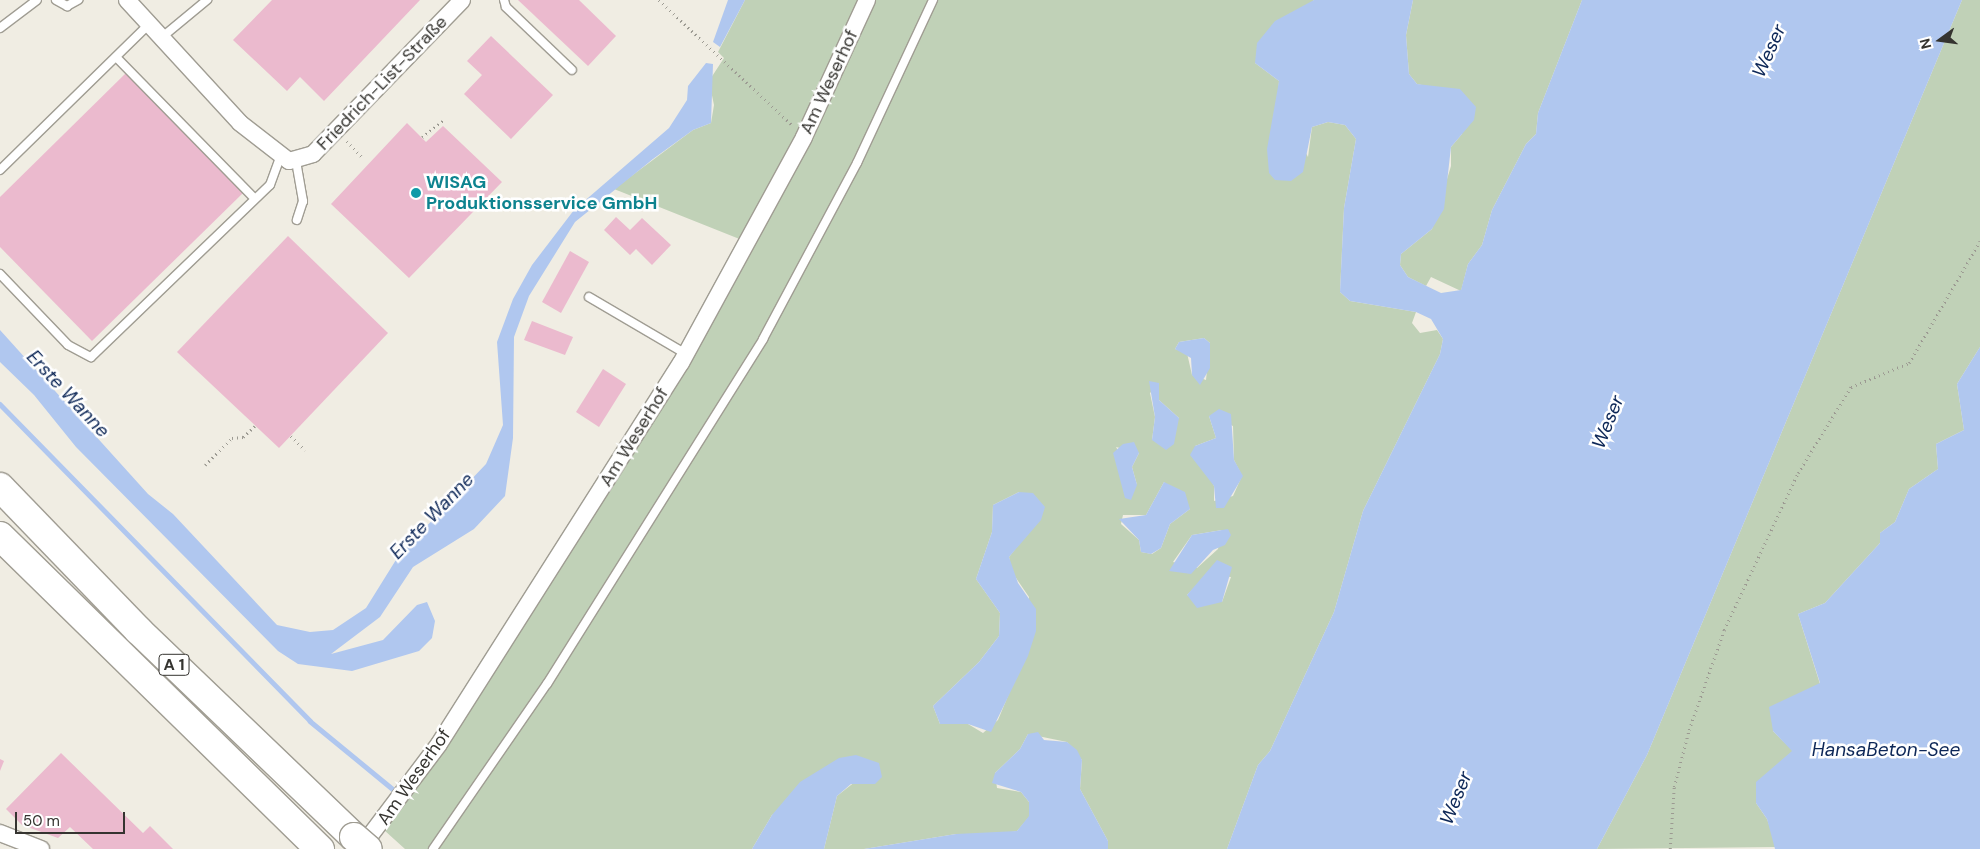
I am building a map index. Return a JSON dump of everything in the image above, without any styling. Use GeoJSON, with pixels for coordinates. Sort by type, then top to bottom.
{"type":"FeatureCollection","features":[{"type":"Feature","properties":{"kind":"highway","name":"A 1"},"geometry":{"type":"LineString","coordinates":[[0,487],[138,630],[361,845]]}},
{"type":"Feature","properties":{"kind":"highway","name":"A 1"},"geometry":{"type":"LineString","coordinates":[[0,536],[320,849]]}},
{"type":"Feature","properties":{"kind":"street"},"geometry":{"type":"LineString","coordinates":[[127,0],[161,38],[280,158],[296,161]]}},
{"type":"Feature","properties":{"kind":"street","name":"Friedrich-List-Straße"},"geometry":{"type":"LineString","coordinates":[[296,161],[314,154],[338,131],[462,0]]}},
{"type":"Feature","properties":{"kind":"street","name":"Am Weserhof"},"geometry":{"type":"LineString","coordinates":[[361,845],[438,744],[686,354],[804,137],[867,0]]}},
{"type":"Feature","properties":{"kind":"street"},"geometry":{"type":"LineString","coordinates":[[0,833],[41,849]]}},
{"type":"Feature","properties":{"kind":"lane"},"geometry":{"type":"LineString","coordinates":[[0,28],[37,0]]}},
{"type":"Feature","properties":{"kind":"lane"},"geometry":{"type":"LineString","coordinates":[[56,0],[67,6],[78,0]]}},
{"type":"Feature","properties":{"kind":"lane"},"geometry":{"type":"LineString","coordinates":[[161,38],[207,0]]}},
{"type":"Feature","properties":{"kind":"lane"},"geometry":{"type":"LineString","coordinates":[[504,0],[506,6],[572,70]]}},
{"type":"Feature","properties":{"kind":"lane"},"geometry":{"type":"LineString","coordinates":[[433,849],[547,684],[763,338],[857,163],[933,0]]}},
{"type":"Feature","properties":{"kind":"lane"},"geometry":{"type":"LineString","coordinates":[[0,170],[148,24]]}},
{"type":"Feature","properties":{"kind":"lane"},"geometry":{"type":"LineString","coordinates":[[116,57],[253,197]]}},
{"type":"Feature","properties":{"kind":"lane"},"geometry":{"type":"LineString","coordinates":[[0,274],[68,345],[91,357],[253,197],[270,185],[280,158]]}},
{"type":"Feature","properties":{"kind":"lane"},"geometry":{"type":"LineString","coordinates":[[296,161],[303,201],[297,220]]}},
{"type":"Feature","properties":{"kind":"lane"},"geometry":{"type":"LineString","coordinates":[[590,297],[686,354]]}},
{"type":"Feature","properties":{"kind":"path"},"geometry":{"type":"LineString","coordinates":[[659,0],[804,137]]}},
{"type":"Feature","properties":{"kind":"path"},"geometry":{"type":"LineString","coordinates":[[422,137],[445,119]]}},
{"type":"Feature","properties":{"kind":"path"},"geometry":{"type":"LineString","coordinates":[[436,127],[439,130]]}},
{"type":"Feature","properties":{"kind":"path"},"geometry":{"type":"LineString","coordinates":[[338,131],[363,158]]}},
{"type":"Feature","properties":{"kind":"path"},"geometry":{"type":"LineString","coordinates":[[1670,849],[1674,787],[1689,730],[1724,630],[1798,473],[1851,387],[1909,363],[1980,241]]}},
{"type":"Feature","properties":{"kind":"path"},"geometry":{"type":"LineString","coordinates":[[205,465],[232,438],[243,437],[256,426]]}},
{"type":"Feature","properties":{"kind":"path"},"geometry":{"type":"LineString","coordinates":[[291,436],[305,450]]}},
{"type":"Feature","properties":{"kind":"green space"},"geometry":{"type":"Polygon","coordinates":[[[745,0],[859,0],[801,128],[742,240],[614,189],[693,130],[711,123],[714,105],[709,81],[724,58],[718,52],[745,0]]]}},
{"type":"Feature","properties":{"kind":"green space"},"geometry":{"type":"Polygon","coordinates":[[[872,0],[1314,0],[1255,63],[1279,81],[1278,96],[1308,157],[1312,127],[1328,122],[1345,125],[1356,139],[1344,208],[1340,292],[1350,301],[1416,312],[1412,323],[1420,333],[1437,330],[1443,339],[1440,354],[1363,511],[1334,612],[1270,751],[1258,765],[1227,849],[1108,849],[1108,841],[1080,789],[1082,760],[1067,742],[1028,734],[1020,749],[995,773],[997,788],[1021,792],[1029,802],[1030,816],[1017,831],[1000,834],[956,834],[864,849],[824,849],[837,796],[879,763],[772,815],[752,849],[405,849],[384,830],[410,797],[658,409],[872,0]],[[1204,338],[1179,342],[1175,349],[1187,353],[1192,375],[1206,380],[1210,343],[1204,338]],[[1159,384],[1150,393],[1155,417],[1152,440],[1179,418],[1159,400],[1159,384]],[[1209,416],[1216,438],[1195,446],[1214,486],[1214,501],[1233,496],[1242,476],[1234,460],[1233,426],[1209,416]],[[1116,447],[1137,485],[1132,467],[1139,453],[1116,447]],[[1164,482],[1146,515],[1123,515],[1121,524],[1139,540],[1141,552],[1152,554],[1161,548],[1170,524],[1190,509],[1164,482]],[[1019,492],[993,505],[992,532],[976,579],[1000,613],[999,636],[979,662],[933,706],[940,724],[968,724],[983,733],[998,720],[1015,679],[1029,597],[1012,572],[1009,557],[1024,538],[1019,492]],[[1222,530],[1192,535],[1173,562],[1197,568],[1218,549],[1222,530]],[[1207,575],[1187,595],[1222,602],[1231,577],[1207,575]]]}},
{"type":"Feature","properties":{"kind":"green space"},"geometry":{"type":"Polygon","coordinates":[[[1413,0],[1582,0],[1538,113],[1536,134],[1526,144],[1492,210],[1482,245],[1468,264],[1461,291],[1431,277],[1426,286],[1408,277],[1400,265],[1401,254],[1432,229],[1451,166],[1451,147],[1462,134],[1436,88],[1417,84],[1409,74],[1406,35],[1413,0]]]}},
{"type":"Feature","properties":{"kind":"green space"},"geometry":{"type":"Polygon","coordinates":[[[1962,0],[1980,0],[1980,347],[1957,384],[1964,430],[1936,444],[1938,469],[1909,489],[1895,522],[1880,533],[1880,543],[1825,603],[1798,614],[1820,684],[1773,731],[1793,751],[1756,803],[1767,819],[1777,847],[1597,849],[1647,755],[1962,0]]]}},
{"type":"Feature","properties":{"kind":"water"},"geometry":{"type":"Polygon","coordinates":[[[728,0],[745,0],[720,47],[713,42],[728,0]]]}},
{"type":"Feature","properties":{"kind":"water","name":"Weser"},"geometry":{"type":"Polygon","coordinates":[[[1314,0],[1413,0],[1406,35],[1409,74],[1417,84],[1460,89],[1476,107],[1474,120],[1451,147],[1444,209],[1432,229],[1401,254],[1400,265],[1408,277],[1441,293],[1461,290],[1468,264],[1482,245],[1492,210],[1526,144],[1536,134],[1538,113],[1582,0],[1962,0],[1647,755],[1597,849],[1227,849],[1258,765],[1270,751],[1334,612],[1363,511],[1440,354],[1443,339],[1431,319],[1416,312],[1350,301],[1340,292],[1344,208],[1356,139],[1345,125],[1328,122],[1312,127],[1303,172],[1291,181],[1275,180],[1269,173],[1267,149],[1279,81],[1255,63],[1257,43],[1275,21],[1314,0]]]}},
{"type":"Feature","properties":{"kind":"water"},"geometry":{"type":"Polygon","coordinates":[[[706,63],[713,64],[711,123],[693,130],[653,159],[575,222],[529,296],[514,337],[513,438],[505,496],[474,529],[413,567],[380,617],[331,654],[383,640],[417,605],[427,602],[435,621],[432,638],[419,651],[352,671],[298,664],[278,651],[76,447],[34,395],[0,362],[0,330],[148,494],[173,514],[277,625],[310,632],[333,630],[366,608],[399,555],[486,464],[503,425],[497,342],[513,299],[532,265],[574,210],[669,128],[687,100],[688,86],[706,63]]]}},
{"type":"Feature","properties":{"kind":"water"},"geometry":{"type":"Polygon","coordinates":[[[1204,338],[1210,343],[1210,368],[1200,385],[1192,375],[1191,358],[1175,349],[1179,342],[1204,338]]]}},
{"type":"Feature","properties":{"kind":"water","name":"HansaBeton-See"},"geometry":{"type":"Polygon","coordinates":[[[1980,347],[1980,849],[1775,849],[1767,819],[1756,803],[1756,782],[1792,751],[1773,731],[1769,707],[1820,683],[1798,614],[1825,603],[1880,543],[1880,533],[1895,522],[1909,489],[1938,469],[1936,444],[1964,430],[1957,384],[1980,347]]]}},
{"type":"Feature","properties":{"kind":"water"},"geometry":{"type":"Polygon","coordinates":[[[1149,381],[1159,383],[1159,400],[1179,418],[1174,444],[1166,450],[1152,440],[1155,417],[1149,381]]]}},
{"type":"Feature","properties":{"kind":"water"},"geometry":{"type":"Polygon","coordinates":[[[1219,409],[1231,414],[1234,460],[1243,476],[1224,508],[1216,508],[1214,486],[1190,455],[1195,446],[1216,438],[1209,416],[1219,409]]]}},
{"type":"Feature","properties":{"kind":"water"},"geometry":{"type":"Polygon","coordinates":[[[1134,442],[1139,453],[1132,467],[1137,485],[1131,500],[1125,498],[1113,453],[1123,444],[1134,442]]]}},
{"type":"Feature","properties":{"kind":"water"},"geometry":{"type":"Polygon","coordinates":[[[1164,482],[1185,492],[1190,509],[1170,524],[1161,548],[1151,554],[1141,552],[1139,540],[1119,519],[1146,515],[1164,482]]]}},
{"type":"Feature","properties":{"kind":"water"},"geometry":{"type":"Polygon","coordinates":[[[1019,492],[1033,493],[1045,507],[1041,520],[1009,557],[1018,583],[1036,609],[1036,631],[1028,656],[991,732],[968,724],[940,724],[933,706],[979,662],[999,636],[1000,613],[976,579],[992,532],[993,505],[1019,492]]]}},
{"type":"Feature","properties":{"kind":"water"},"geometry":{"type":"Polygon","coordinates":[[[1228,529],[1231,535],[1225,545],[1213,550],[1191,574],[1169,571],[1192,535],[1228,529]]]}},
{"type":"Feature","properties":{"kind":"water"},"geometry":{"type":"Polygon","coordinates":[[[1217,560],[1232,567],[1222,602],[1197,608],[1187,595],[1217,560]]]}},
{"type":"Feature","properties":{"kind":"water"},"geometry":{"type":"Polygon","coordinates":[[[1038,732],[1044,740],[1067,742],[1077,750],[1082,760],[1080,789],[1108,841],[1108,849],[864,849],[956,834],[1017,831],[1029,816],[1029,802],[1021,792],[992,783],[995,773],[1020,749],[1028,734],[1038,732]]]}},
{"type":"Feature","properties":{"kind":"water"},"geometry":{"type":"Polygon","coordinates":[[[856,755],[879,763],[882,777],[875,784],[851,784],[837,796],[824,849],[752,849],[772,815],[800,782],[839,758],[856,755]]]}},
{"type":"Feature","properties":{"kind":"building"},"geometry":{"type":"Polygon","coordinates":[[[272,0],[420,0],[324,101],[300,77],[287,91],[233,40],[272,0]]]}},
{"type":"Feature","properties":{"kind":"building"},"geometry":{"type":"Polygon","coordinates":[[[518,0],[579,0],[616,36],[588,66],[518,0]]]}},
{"type":"Feature","properties":{"kind":"building"},"geometry":{"type":"Polygon","coordinates":[[[491,36],[553,95],[511,139],[464,94],[482,75],[467,61],[491,36]]]}},
{"type":"Feature","properties":{"kind":"building"},"geometry":{"type":"Polygon","coordinates":[[[126,73],[243,193],[92,341],[0,247],[0,197],[126,73]]]}},
{"type":"Feature","properties":{"kind":"building","name":"WISAG Produktionsservice GmbH"},"geometry":{"type":"Polygon","coordinates":[[[407,123],[426,142],[443,126],[502,182],[409,278],[331,204],[407,123]]]}},
{"type":"Feature","properties":{"kind":"building"},"geometry":{"type":"Polygon","coordinates":[[[616,217],[630,230],[642,218],[671,245],[652,265],[636,249],[630,255],[604,230],[616,217]]]}},
{"type":"Feature","properties":{"kind":"building"},"geometry":{"type":"Polygon","coordinates":[[[288,236],[388,333],[279,448],[177,352],[288,236]]]}},
{"type":"Feature","properties":{"kind":"building"},"geometry":{"type":"Polygon","coordinates":[[[570,251],[589,262],[561,313],[542,302],[570,251]]]}},
{"type":"Feature","properties":{"kind":"building"},"geometry":{"type":"Polygon","coordinates":[[[532,321],[573,337],[565,355],[524,340],[532,321]]]}},
{"type":"Feature","properties":{"kind":"building"},"geometry":{"type":"Polygon","coordinates":[[[603,369],[626,384],[599,427],[576,412],[603,369]]]}},
{"type":"Feature","properties":{"kind":"building"},"geometry":{"type":"Polygon","coordinates":[[[61,753],[143,833],[150,826],[173,849],[93,849],[70,827],[58,838],[22,825],[6,809],[61,753]]]}},
{"type":"Feature","properties":{"kind":"building"},"geometry":{"type":"Polygon","coordinates":[[[0,759],[4,761],[0,771],[0,759]]]}},
{"type":"Feature","properties":{"kind":"waterway"},"geometry":{"type":"LineString","coordinates":[[0,404],[310,721],[394,790]]}},
{"type":"Feature","properties":{"kind":"place","name":"WISAG Produktionsservice GmbH"},"geometry":{"type":"Point","coordinates":[416,193]}},
{"type":"Feature","properties":{"kind":"water label","name":"Erste Wanne"},"geometry":{"type":"Point","coordinates":[68,394]}},
{"type":"Feature","properties":{"kind":"water label","name":"Erste Wanne"},"geometry":{"type":"Point","coordinates":[432,516]}}]}
